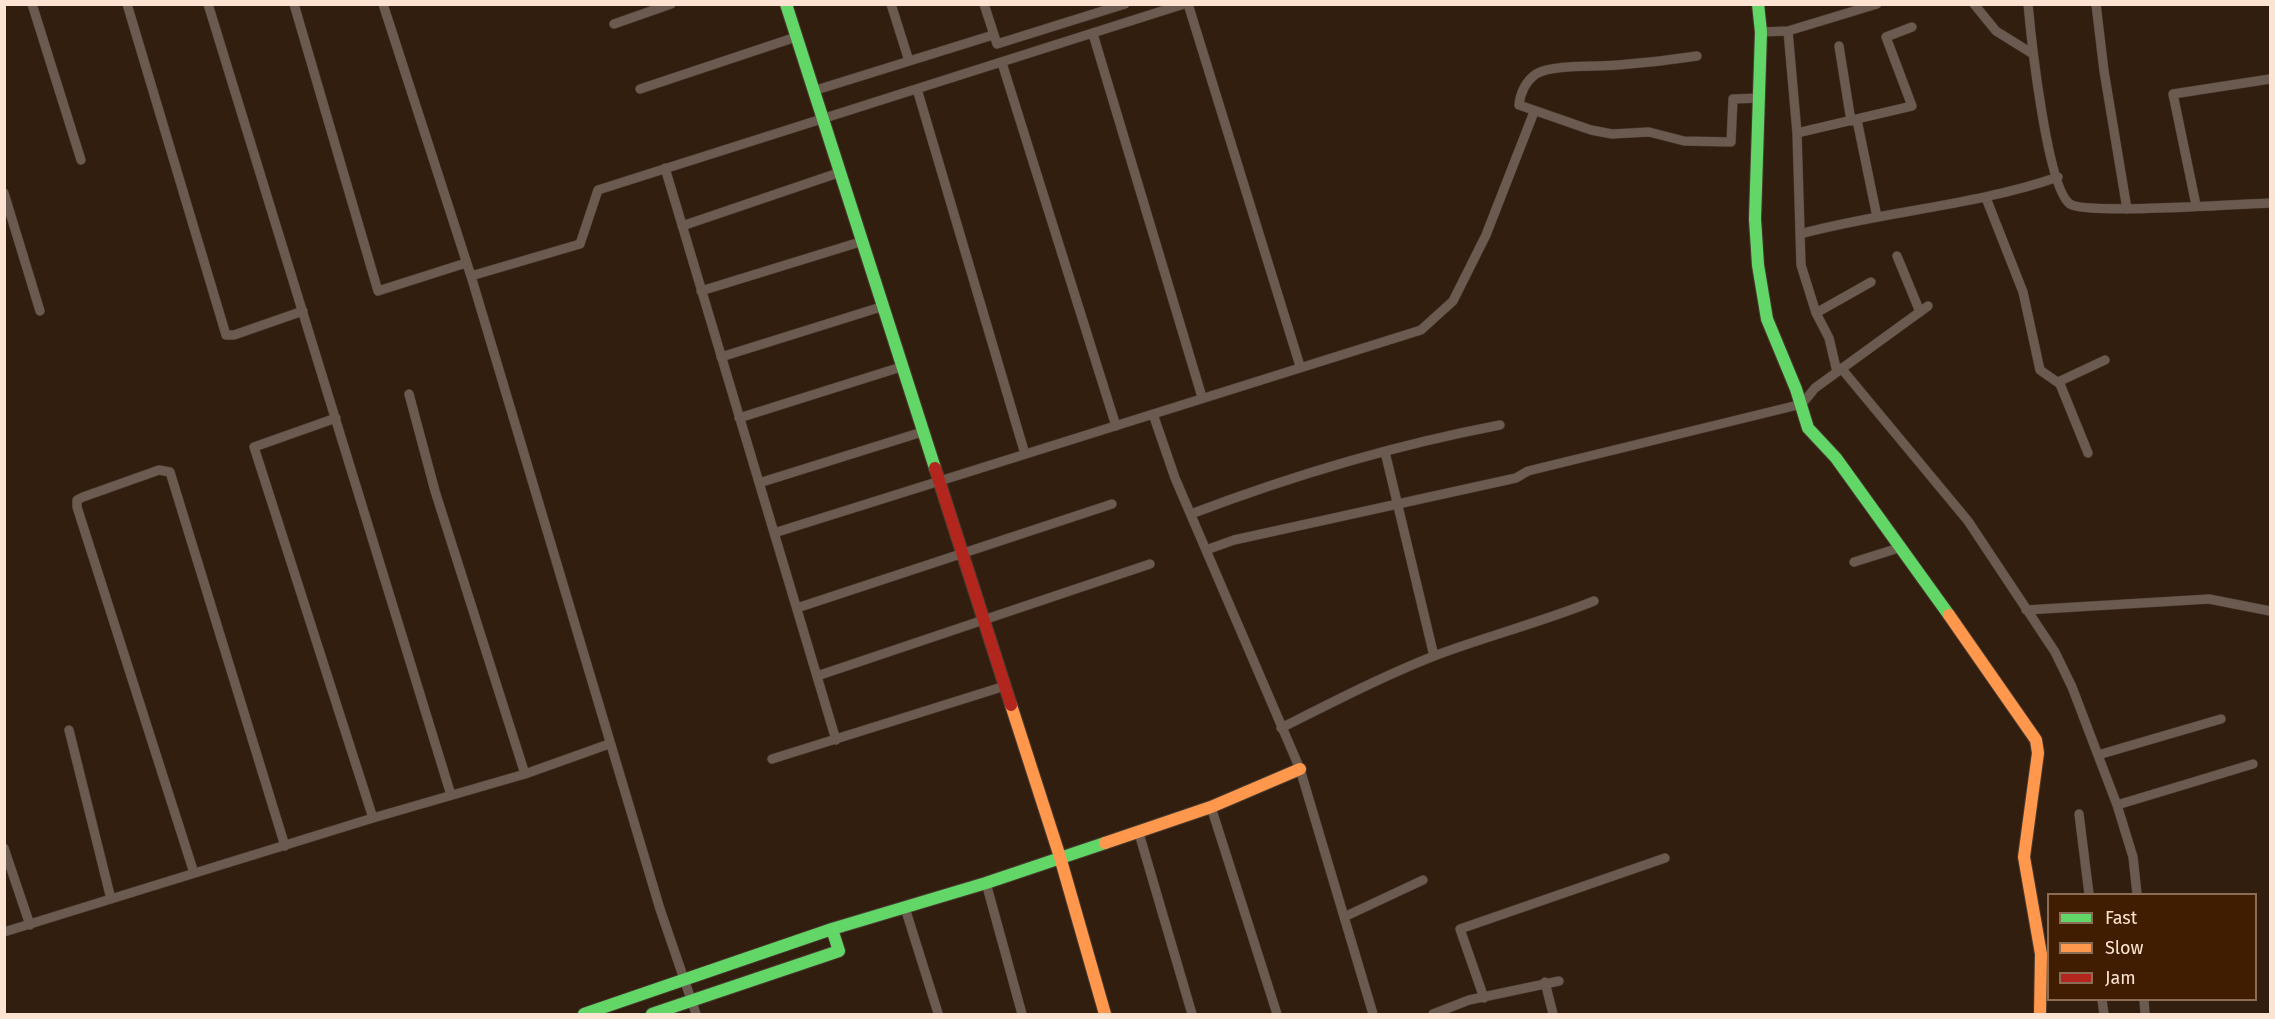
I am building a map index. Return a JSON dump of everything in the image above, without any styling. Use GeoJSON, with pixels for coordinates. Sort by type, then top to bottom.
{"type":"FeatureCollection","features":[{"type":"Feature","properties":{"kind":"street"},"geometry":{"type":"LineString","coordinates":[[32,4],[81,160]]}},
{"type":"Feature","properties":{"kind":"street"},"geometry":{"type":"LineString","coordinates":[[127,4],[226,335],[234,335],[303,311]]}},
{"type":"Feature","properties":{"kind":"street"},"geometry":{"type":"LineString","coordinates":[[208,4],[451,795]]}},
{"type":"Feature","properties":{"kind":"street"},"geometry":{"type":"LineString","coordinates":[[294,4],[378,291],[466,264]]}},
{"type":"Feature","properties":{"kind":"street"},"geometry":{"type":"LineString","coordinates":[[383,4],[471,276],[609,744],[683,982],[696,1014]]}},
{"type":"Feature","properties":{"kind":"street"},"geometry":{"type":"LineString","coordinates":[[614,24],[671,4]]}},
{"type":"Feature","properties":{"kind":"street"},"geometry":{"type":"LineString","coordinates":[[786,4],[860,242],[1060,857],[1105,1014]]}},
{"type":"Feature","properties":{"kind":"street"},"geometry":{"type":"LineString","coordinates":[[891,4],[909,61]]}},
{"type":"Feature","properties":{"kind":"street"},"geometry":{"type":"LineString","coordinates":[[984,4],[995,42],[1000,44],[1125,4]]}},
{"type":"Feature","properties":{"kind":"street"},"geometry":{"type":"LineString","coordinates":[[471,276],[580,244],[598,190],[1186,4],[1300,366]]}},
{"type":"Feature","properties":{"kind":"street"},"geometry":{"type":"LineString","coordinates":[[1758,4],[1761,32],[1755,219],[1758,265],[1767,319],[1802,404],[1808,428],[1836,458],[1902,547],[2036,740],[2038,753],[2024,857],[2041,954],[2040,1014]]}},
{"type":"Feature","properties":{"kind":"street"},"geometry":{"type":"LineString","coordinates":[[1761,32],[1788,31],[1877,4]]}},
{"type":"Feature","properties":{"kind":"street"},"geometry":{"type":"LineString","coordinates":[[1974,4],[1996,31],[2033,54]]}},
{"type":"Feature","properties":{"kind":"street"},"geometry":{"type":"LineString","coordinates":[[2028,4],[2043,125],[2068,203],[2079,208],[2127,209],[2271,203]]}},
{"type":"Feature","properties":{"kind":"street"},"geometry":{"type":"LineString","coordinates":[[2096,4],[2104,71],[2127,209]]}},
{"type":"Feature","properties":{"kind":"street"},"geometry":{"type":"LineString","coordinates":[[1797,133],[1912,106],[1886,37],[1912,27]]}},
{"type":"Feature","properties":{"kind":"street"},"geometry":{"type":"LineString","coordinates":[[1788,31],[1797,133],[1801,265],[1816,313],[1829,338],[1839,370],[1968,521],[2055,652],[2072,687],[2117,805],[2133,857],[2137,893]]}},
{"type":"Feature","properties":{"kind":"street"},"geometry":{"type":"LineString","coordinates":[[1093,34],[1202,397]]}},
{"type":"Feature","properties":{"kind":"street"},"geometry":{"type":"LineString","coordinates":[[813,91],[993,35]]}},
{"type":"Feature","properties":{"kind":"street"},"geometry":{"type":"LineString","coordinates":[[640,89],[796,37]]}},
{"type":"Feature","properties":{"kind":"street"},"geometry":{"type":"LineString","coordinates":[[1839,46],[1877,217]]}},
{"type":"Feature","properties":{"kind":"street"},"geometry":{"type":"LineString","coordinates":[[1697,56],[1621,65],[1547,69],[1535,74],[1519,95],[1519,105],[1591,130],[1612,134],[1649,132],[1684,141],[1731,142],[1733,99],[1760,98]]}},
{"type":"Feature","properties":{"kind":"street"},"geometry":{"type":"LineString","coordinates":[[1002,63],[1116,426]]}},
{"type":"Feature","properties":{"kind":"street"},"geometry":{"type":"LineString","coordinates":[[2196,205],[2173,94],[2271,79]]}},
{"type":"Feature","properties":{"kind":"street"},"geometry":{"type":"LineString","coordinates":[[917,89],[1025,454]]}},
{"type":"Feature","properties":{"kind":"street"},"geometry":{"type":"LineString","coordinates":[[774,532],[938,483],[1202,397],[1421,330],[1453,301],[1486,235],[1534,112]]}},
{"type":"Feature","properties":{"kind":"street"},"geometry":{"type":"LineString","coordinates":[[664,168],[836,740]]}},
{"type":"Feature","properties":{"kind":"street"},"geometry":{"type":"LineString","coordinates":[[682,226],[838,173]]}},
{"type":"Feature","properties":{"kind":"street"},"geometry":{"type":"LineString","coordinates":[[1800,234],[1877,217],[1986,198],[2058,177]]}},
{"type":"Feature","properties":{"kind":"street"},"geometry":{"type":"LineString","coordinates":[[4,193],[40,311]]}},
{"type":"Feature","properties":{"kind":"street"},"geometry":{"type":"LineString","coordinates":[[1986,198],[2023,292],[2040,370],[2058,381],[2088,453]]}},
{"type":"Feature","properties":{"kind":"street"},"geometry":{"type":"LineString","coordinates":[[701,291],[860,242]]}},
{"type":"Feature","properties":{"kind":"street"},"geometry":{"type":"LineString","coordinates":[[1206,550],[1234,540],[1516,478],[1528,471],[1802,404],[1815,388],[1924,309],[1897,256]]}},
{"type":"Feature","properties":{"kind":"street"},"geometry":{"type":"LineString","coordinates":[[1816,313],[1871,282]]}},
{"type":"Feature","properties":{"kind":"street"},"geometry":{"type":"LineString","coordinates":[[721,357],[881,307]]}},
{"type":"Feature","properties":{"kind":"street"},"geometry":{"type":"LineString","coordinates":[[2058,381],[2105,360]]}},
{"type":"Feature","properties":{"kind":"street"},"geometry":{"type":"LineString","coordinates":[[740,418],[901,367]]}},
{"type":"Feature","properties":{"kind":"street"},"geometry":{"type":"LineString","coordinates":[[409,394],[435,491],[525,774]]}},
{"type":"Feature","properties":{"kind":"street"},"geometry":{"type":"LineString","coordinates":[[1154,414],[1175,478],[1300,769],[1373,1014]]}},
{"type":"Feature","properties":{"kind":"street"},"geometry":{"type":"LineString","coordinates":[[336,418],[254,447],[373,818]]}},
{"type":"Feature","properties":{"kind":"street"},"geometry":{"type":"LineString","coordinates":[[1191,514],[1247,493],[1431,438],[1500,425]]}},
{"type":"Feature","properties":{"kind":"street"},"geometry":{"type":"LineString","coordinates":[[759,483],[922,432]]}},
{"type":"Feature","properties":{"kind":"street"},"geometry":{"type":"LineString","coordinates":[[1385,452],[1434,656]]}},
{"type":"Feature","properties":{"kind":"street"},"geometry":{"type":"LineString","coordinates":[[194,873],[77,507],[77,500],[83,497],[159,470],[170,472],[285,846]]}},
{"type":"Feature","properties":{"kind":"street"},"geometry":{"type":"LineString","coordinates":[[797,608],[1112,504]]}},
{"type":"Feature","properties":{"kind":"street"},"geometry":{"type":"LineString","coordinates":[[1854,562],[1902,547]]}},
{"type":"Feature","properties":{"kind":"street"},"geometry":{"type":"LineString","coordinates":[[817,675],[1150,564]]}},
{"type":"Feature","properties":{"kind":"street"},"geometry":{"type":"LineString","coordinates":[[2026,610],[2209,599],[2271,611]]}},
{"type":"Feature","properties":{"kind":"street"},"geometry":{"type":"LineString","coordinates":[[1281,728],[1353,692],[1434,656],[1542,622],[1594,601]]}},
{"type":"Feature","properties":{"kind":"street"},"geometry":{"type":"LineString","coordinates":[[772,759],[1005,686]]}},
{"type":"Feature","properties":{"kind":"street"},"geometry":{"type":"LineString","coordinates":[[2097,755],[2221,718]]}},
{"type":"Feature","properties":{"kind":"street"},"geometry":{"type":"LineString","coordinates":[[69,730],[111,899]]}},
{"type":"Feature","properties":{"kind":"street"},"geometry":{"type":"LineString","coordinates":[[4,932],[373,818],[525,774],[609,744]]}},
{"type":"Feature","properties":{"kind":"street"},"geometry":{"type":"LineString","coordinates":[[2117,805],[2253,764]]}},
{"type":"Feature","properties":{"kind":"street"},"geometry":{"type":"LineString","coordinates":[[584,1014],[683,982],[832,929],[986,884],[1138,830],[1211,807],[1300,769]]}},
{"type":"Feature","properties":{"kind":"street"},"geometry":{"type":"LineString","coordinates":[[1211,807],[1277,1014]]}},
{"type":"Feature","properties":{"kind":"street"},"geometry":{"type":"LineString","coordinates":[[2079,814],[2089,893]]}},
{"type":"Feature","properties":{"kind":"street"},"geometry":{"type":"LineString","coordinates":[[1138,830],[1192,1014]]}},
{"type":"Feature","properties":{"kind":"street"},"geometry":{"type":"LineString","coordinates":[[4,848],[30,925]]}},
{"type":"Feature","properties":{"kind":"street"},"geometry":{"type":"LineString","coordinates":[[1484,998],[1460,929],[1665,858]]}},
{"type":"Feature","properties":{"kind":"street"},"geometry":{"type":"LineString","coordinates":[[1344,917],[1423,880]]}},
{"type":"Feature","properties":{"kind":"street"},"geometry":{"type":"LineString","coordinates":[[986,884],[1022,1014]]}},
{"type":"Feature","properties":{"kind":"street"},"geometry":{"type":"LineString","coordinates":[[905,908],[938,1013]]}},
{"type":"Feature","properties":{"kind":"street"},"geometry":{"type":"LineString","coordinates":[[652,1014],[839,951],[832,929]]}},
{"type":"Feature","properties":{"kind":"street"},"geometry":{"type":"LineString","coordinates":[[1433,1014],[1469,1000],[1545,982],[1559,981]]}},
{"type":"Feature","properties":{"kind":"street"},"geometry":{"type":"LineString","coordinates":[[1545,982],[1553,1014]]}},
{"type":"Feature","properties":{"kind":"traffic: fast"},"geometry":{"type":"LineString","coordinates":[[786,4],[935,468]]}},
{"type":"Feature","properties":{"kind":"traffic: fast"},"geometry":{"type":"LineString","coordinates":[[1758,4],[1761,32],[1755,219],[1758,265],[1767,319],[1796,389],[1808,428],[1836,458],[1949,615]]}},
{"type":"Feature","properties":{"kind":"traffic: fast"},"geometry":{"type":"LineString","coordinates":[[584,1014],[832,929],[986,883],[1105,843]]}},
{"type":"Feature","properties":{"kind":"traffic: fast"},"geometry":{"type":"LineString","coordinates":[[652,1014],[839,951],[832,929]]}},
{"type":"Feature","properties":{"kind":"traffic: slow"},"geometry":{"type":"LineString","coordinates":[[1949,615],[2036,740],[2038,753],[2024,857],[2041,954],[2040,1014]]}},
{"type":"Feature","properties":{"kind":"traffic: slow"},"geometry":{"type":"LineString","coordinates":[[1011,705],[1060,857],[1105,1014]]}},
{"type":"Feature","properties":{"kind":"traffic: slow"},"geometry":{"type":"LineString","coordinates":[[1105,843],[1211,807],[1300,769]]}},
{"type":"Feature","properties":{"kind":"traffic: jam"},"geometry":{"type":"LineString","coordinates":[[935,468],[1011,705]]}}]}
